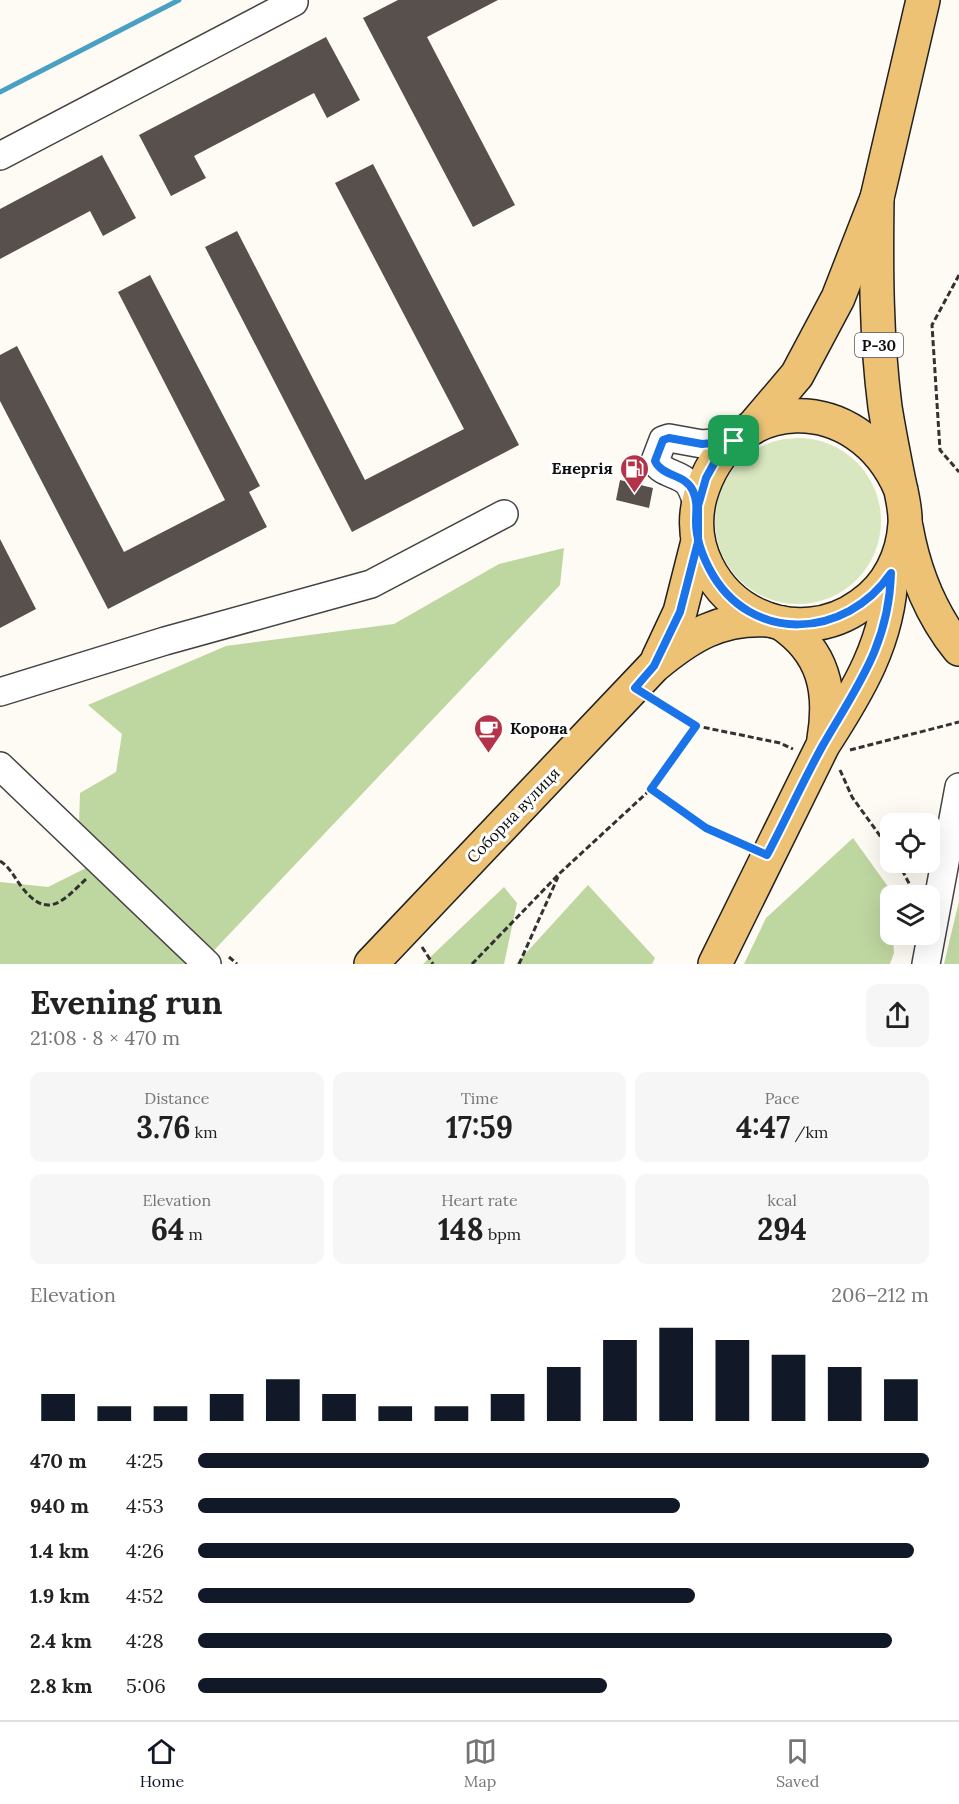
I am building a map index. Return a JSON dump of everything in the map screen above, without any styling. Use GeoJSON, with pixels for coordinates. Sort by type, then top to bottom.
{"type":"FeatureCollection","features":[{"type":"Feature","properties":{"kind":"main road","name":"Р-30"},"geometry":{"type":"LineString","coordinates":[[829,751],[828,704],[824,678],[807,644],[775,621],[744,608],[728,594],[711,573],[698,542],[698,506],[706,478],[717,458],[743,434],[797,375],[819,338],[838,298],[877,198],[923,0]]}},
{"type":"Feature","properties":{"kind":"main road","name":"Р-30"},"geometry":{"type":"LineString","coordinates":[[715,964],[767,855],[829,751],[845,712],[873,657],[887,618],[891,573],[902,548],[905,522],[888,431],[880,363],[876,291],[877,198]]}},
{"type":"Feature","properties":{"kind":"main road"},"geometry":{"type":"LineString","coordinates":[[743,434],[783,418],[798,416],[828,420],[845,426],[859,434],[880,453],[900,490]]}},
{"type":"Feature","properties":{"kind":"main road"},"geometry":{"type":"LineString","coordinates":[[905,522],[919,579],[930,604],[953,642]]}},
{"type":"Feature","properties":{"kind":"main road","name":"Соборна вулиця"},"geometry":{"type":"LineString","coordinates":[[645,677],[680,612],[698,542]]}},
{"type":"Feature","properties":{"kind":"main road"},"geometry":{"type":"LineString","coordinates":[[820,623],[848,614],[861,606],[872,597],[891,573]]}},
{"type":"Feature","properties":{"kind":"main road"},"geometry":{"type":"LineString","coordinates":[[775,621],[820,623],[887,618],[913,619],[928,623],[953,642]]}},
{"type":"Feature","properties":{"kind":"main road","name":"Соборна вулиця"},"geometry":{"type":"LineString","coordinates":[[371,964],[645,677],[692,638],[718,624],[749,619],[775,621]]}},
{"type":"Feature","properties":{"kind":"lane"},"geometry":{"type":"LineString","coordinates":[[0,156],[294,2]]}},
{"type":"Feature","properties":{"kind":"lane"},"geometry":{"type":"LineString","coordinates":[[698,506],[693,490],[686,481],[658,467],[655,461],[663,440],[669,438],[702,444],[743,434]]}},
{"type":"Feature","properties":{"kind":"lane"},"geometry":{"type":"LineString","coordinates":[[0,692],[165,641],[371,584],[504,514]]}},
{"type":"Feature","properties":{"kind":"lane"},"geometry":{"type":"LineString","coordinates":[[0,766],[207,964]]}},
{"type":"Feature","properties":{"kind":"lane"},"geometry":{"type":"LineString","coordinates":[[926,964],[959,787]]}},
{"type":"Feature","properties":{"kind":"path"},"geometry":{"type":"LineString","coordinates":[[959,275],[932,325],[940,450],[959,472]]}},
{"type":"Feature","properties":{"kind":"path"},"geometry":{"type":"LineString","coordinates":[[645,677],[696,726],[829,751],[959,722]]}},
{"type":"Feature","properties":{"kind":"path"},"geometry":{"type":"LineString","coordinates":[[472,964],[560,873],[651,789],[696,726]]}},
{"type":"Feature","properties":{"kind":"path"},"geometry":{"type":"LineString","coordinates":[[829,751],[852,796],[880,836]]}},
{"type":"Feature","properties":{"kind":"path"},"geometry":{"type":"LineString","coordinates":[[651,789],[706,828],[767,855]]}},
{"type":"Feature","properties":{"kind":"path"},"geometry":{"type":"LineString","coordinates":[[0,861],[7,865],[27,894],[42,903],[56,905],[66,899],[102,864]]}},
{"type":"Feature","properties":{"kind":"path"},"geometry":{"type":"LineString","coordinates":[[519,964],[560,873]]}},
{"type":"Feature","properties":{"kind":"green space"},"geometry":{"type":"Polygon","coordinates":[[[798,438],[814,439],[830,444],[857,462],[875,489],[880,505],[880,537],[875,553],[857,580],[830,598],[814,603],[798,604],[782,603],[766,598],[739,580],[721,553],[716,537],[715,521],[716,505],[721,489],[739,462],[766,444],[782,439],[798,438]]]}},
{"type":"Feature","properties":{"kind":"green space"},"geometry":{"type":"Polygon","coordinates":[[[564,548],[560,585],[201,964],[0,964],[0,882],[48,887],[88,867],[78,855],[80,793],[116,772],[122,734],[88,705],[226,646],[394,624],[499,564],[564,548]]]}},
{"type":"Feature","properties":{"kind":"green space"},"geometry":{"type":"Polygon","coordinates":[[[853,838],[887,885],[880,885],[880,945],[893,945],[894,953],[890,964],[744,964],[766,918],[853,838]]]}},
{"type":"Feature","properties":{"kind":"green space"},"geometry":{"type":"Polygon","coordinates":[[[588,885],[655,958],[652,964],[516,964],[588,885]]]}},
{"type":"Feature","properties":{"kind":"green space"},"geometry":{"type":"Polygon","coordinates":[[[504,887],[517,903],[504,964],[423,964],[504,887]]]}},
{"type":"Feature","properties":{"kind":"green space"},"geometry":{"type":"Polygon","coordinates":[[[959,901],[959,964],[944,964],[959,901]]]}},
{"type":"Feature","properties":{"kind":"building"},"geometry":{"type":"Polygon","coordinates":[[[398,0],[498,0],[427,37],[515,205],[473,227],[363,18],[398,0]]]}},
{"type":"Feature","properties":{"kind":"building"},"geometry":{"type":"Polygon","coordinates":[[[326,37],[360,100],[327,118],[314,93],[194,156],[206,178],[171,196],[139,135],[326,37]]]}},
{"type":"Feature","properties":{"kind":"building"},"geometry":{"type":"Polygon","coordinates":[[[102,155],[136,218],[103,236],[90,211],[0,259],[0,209],[102,155]]]}},
{"type":"Feature","properties":{"kind":"building"},"geometry":{"type":"Polygon","coordinates":[[[373,164],[519,445],[352,532],[205,247],[237,231],[365,480],[464,429],[335,183],[373,164]]]}},
{"type":"Feature","properties":{"kind":"building"},"geometry":{"type":"Polygon","coordinates":[[[150,275],[260,486],[249,492],[267,527],[108,609],[0,401],[0,355],[17,346],[124,552],[225,500],[118,292],[150,275]]]}},
{"type":"Feature","properties":{"kind":"building","name":"Енергія"},"geometry":{"type":"Polygon","coordinates":[[[620,480],[653,488],[649,508],[616,500],[620,480]]]}},
{"type":"Feature","properties":{"kind":"building"},"geometry":{"type":"Polygon","coordinates":[[[0,539],[36,609],[0,628],[0,539]]]}},
{"type":"Feature","properties":{"kind":"waterway"},"geometry":{"type":"LineString","coordinates":[[0,92],[179,0]]}},
{"type":"Feature","properties":{"kind":"place","name":"Енергія"},"geometry":{"type":"Point","coordinates":[634,494]}},
{"type":"Feature","properties":{"kind":"place","name":"Корона"},"geometry":{"type":"Point","coordinates":[489,754]}},
{"type":"Feature","properties":{"kind":"route"},"geometry":{"type":"LineString","coordinates":[[734,441],[702,444],[669,438],[663,440],[655,461],[658,467],[686,481],[693,490],[698,506],[696,523],[698,542],[703,558],[719,585],[735,601],[768,620],[801,625],[820,623],[848,614],[861,606],[883,585],[891,573],[887,618],[873,657],[845,712],[823,745],[767,855],[706,828],[651,789],[696,726],[635,688],[654,666],[674,628],[686,595],[698,542],[696,523],[698,506],[706,478],[717,458],[734,441]]}}]}
